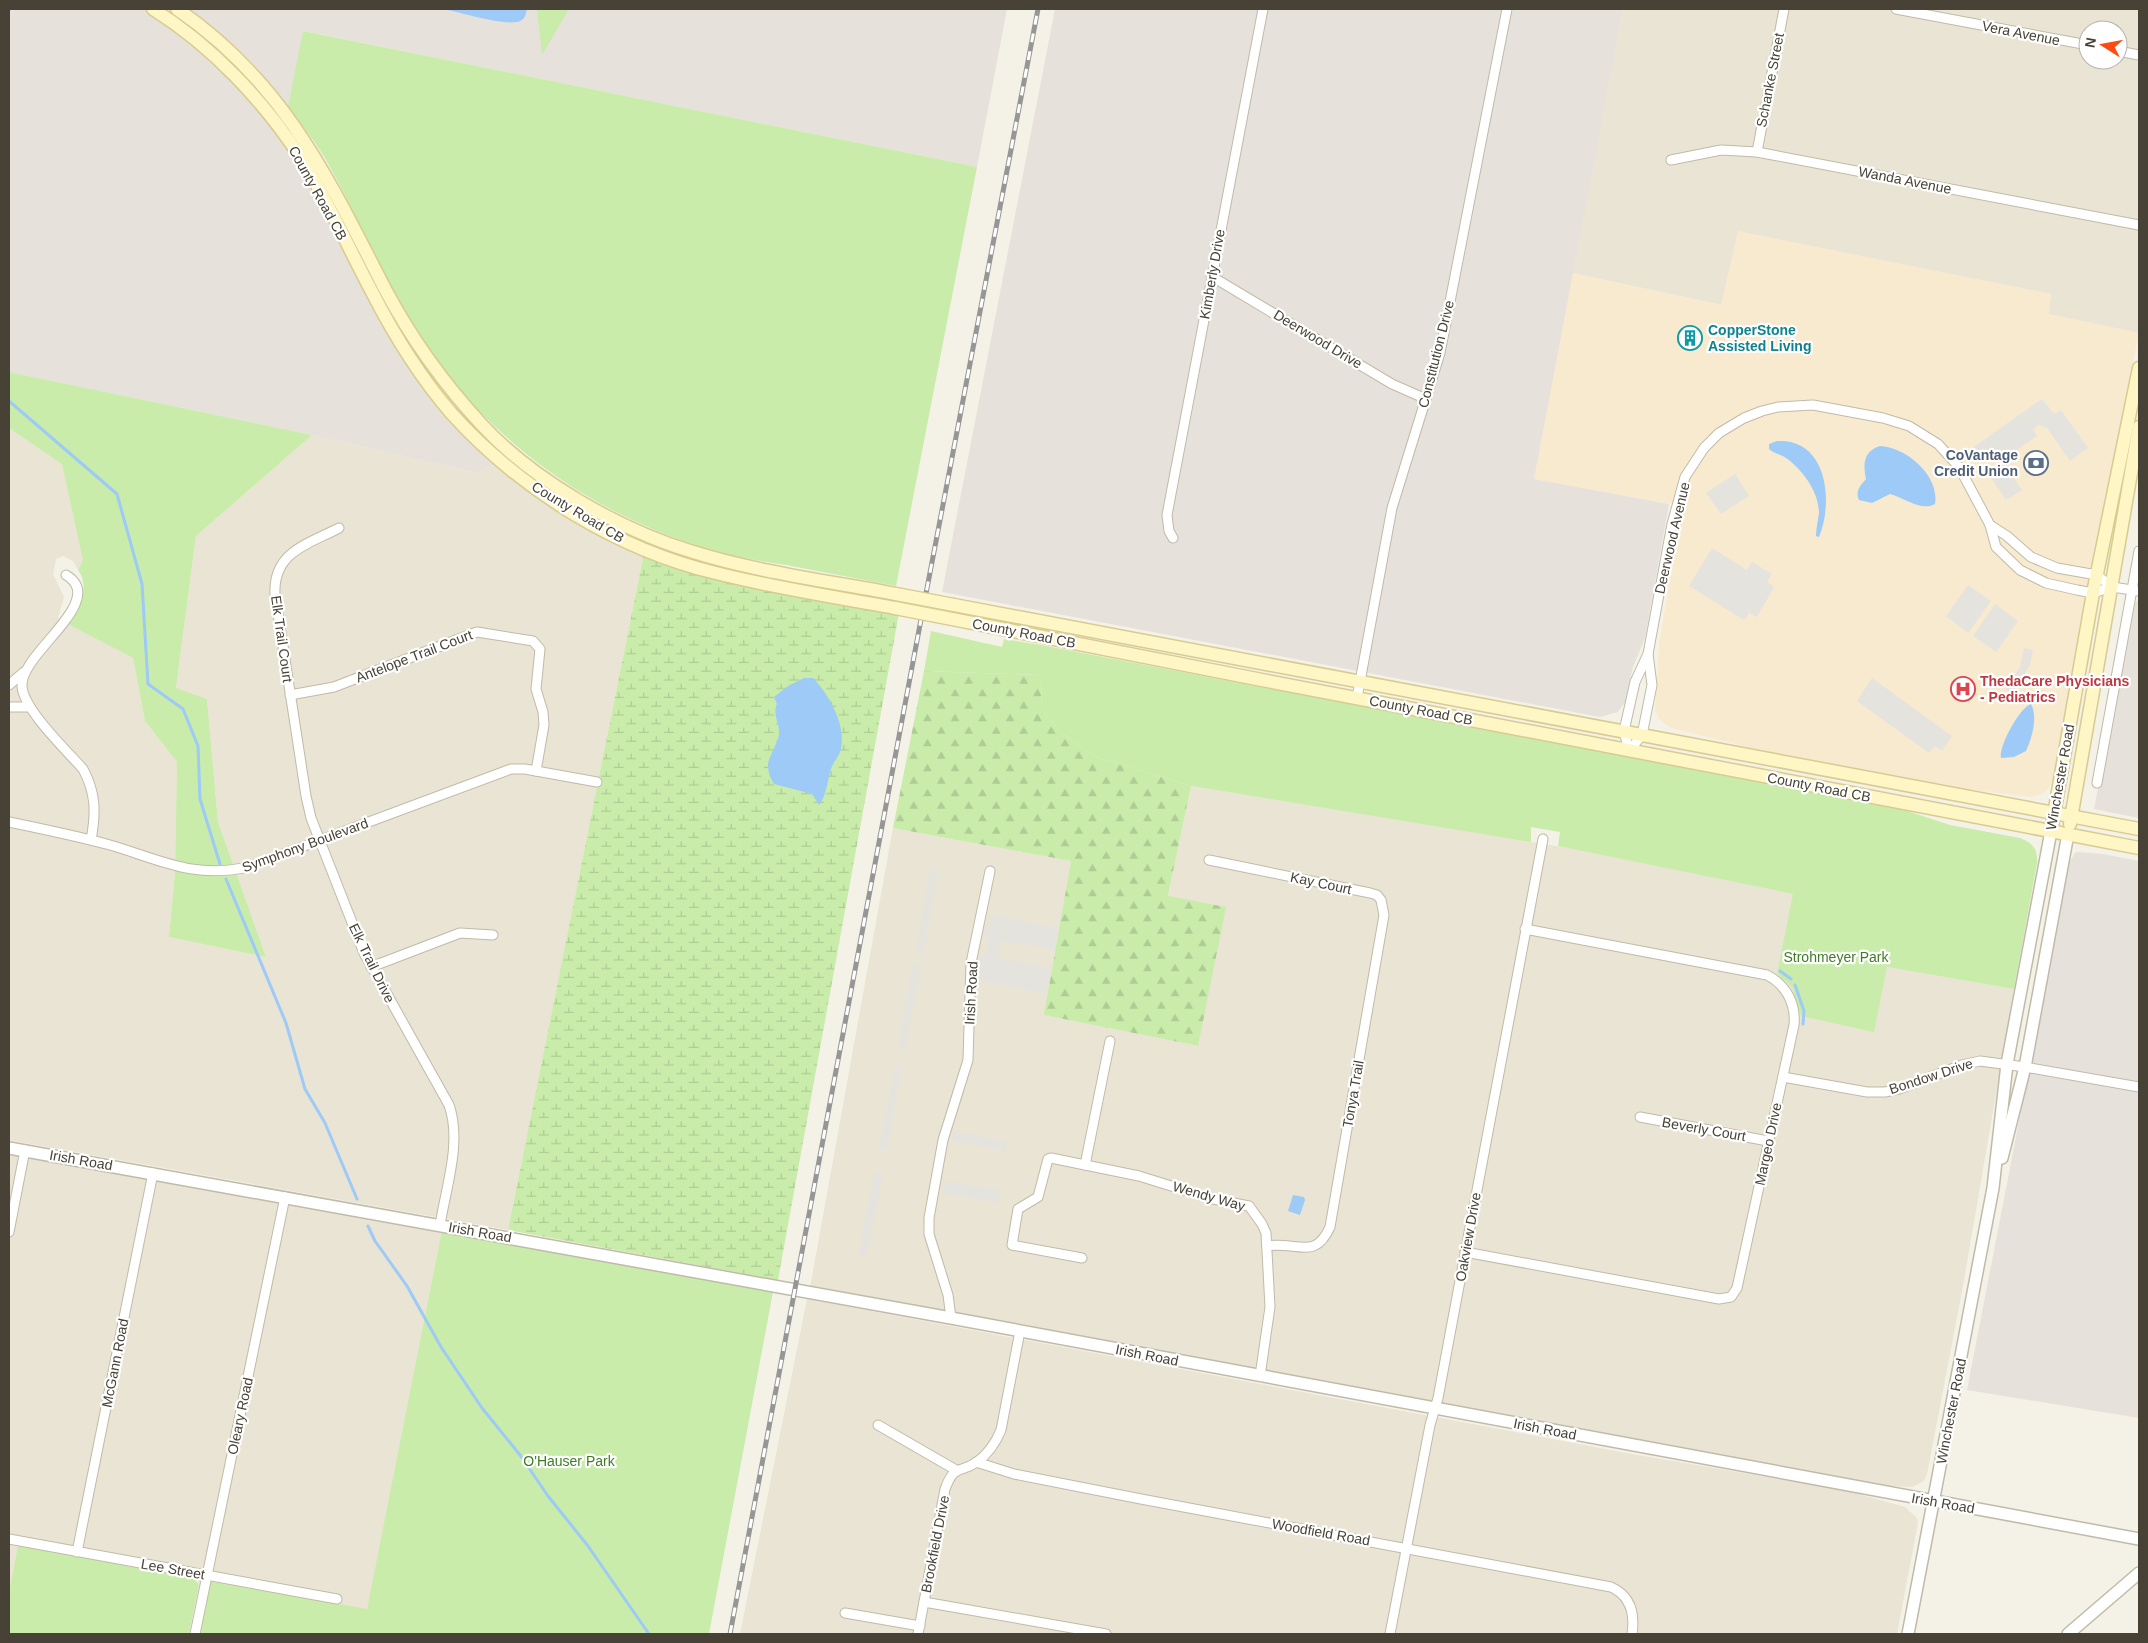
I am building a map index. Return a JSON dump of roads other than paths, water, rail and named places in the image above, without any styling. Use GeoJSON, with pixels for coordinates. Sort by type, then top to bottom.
{"type":"FeatureCollection","features":[{"type":"Feature","properties":{"kind":"main road","name":"County Road CB"},"geometry":{"type":"LineString","coordinates":[[152,9],[192,38],[231,72],[287,137],[322,195],[375,298],[407,354],[451,413],[505,465],[560,505],[600,528],[657,554],[715,573],[2139,848]]}},
{"type":"Feature","properties":{"kind":"main road","name":"County Road CB"},"geometry":{"type":"LineString","coordinates":[[177,9],[246,66],[294,124],[334,189],[387,291],[421,349],[482,426],[520,458],[568,494],[603,514],[662,542],[721,560],[2139,829]]}},
{"type":"Feature","properties":{"kind":"main road","name":"Winchester Road"},"geometry":{"type":"LineString","coordinates":[[2051,831],[2093,593],[2139,368]]}},
{"type":"Feature","properties":{"kind":"main road","name":"Winchester Road"},"geometry":{"type":"LineString","coordinates":[[2068,834],[2139,427]]}},
{"type":"Feature","properties":{"kind":"street","name":"Kimberly Drive"},"geometry":{"type":"LineString","coordinates":[[1173,538],[1169,530],[1167,515],[1263,9]]}},
{"type":"Feature","properties":{"kind":"street","name":"Constitution Drive"},"geometry":{"type":"LineString","coordinates":[[1357,698],[1392,508],[1441,346],[1507,9]]}},
{"type":"Feature","properties":{"kind":"street","name":"Schanke Street"},"geometry":{"type":"LineString","coordinates":[[1757,152],[1784,9]]}},
{"type":"Feature","properties":{"kind":"street","name":"Vera Avenue"},"geometry":{"type":"LineString","coordinates":[[1896,9],[2078,43]]}},
{"type":"Feature","properties":{"kind":"street","name":"Wanda Avenue"},"geometry":{"type":"LineString","coordinates":[[1671,160],[1720,150],[1757,152],[2139,225]]}},
{"type":"Feature","properties":{"kind":"street","name":"Deerwood Drive"},"geometry":{"type":"LineString","coordinates":[[1211,276],[1392,384],[1426,398]]}},
{"type":"Feature","properties":{"kind":"street","name":"Deerwood Avenue"},"geometry":{"type":"LineString","coordinates":[[1629,751],[1624,731],[1635,682],[1648,654],[1672,524],[1685,477],[1704,448],[1719,433],[1744,418],[1762,411],[1778,406],[1814,405],[1883,418],[1909,426],[1931,439],[1949,456],[1961,472],[1990,525],[1996,547],[2020,570],[2054,585],[2093,593],[2112,587]]}},
{"type":"Feature","properties":{"kind":"street","name":"Deerwood Avenue"},"geometry":{"type":"LineString","coordinates":[[1990,525],[2007,536],[2031,558],[2057,568],[2097,575],[2112,587]]}},
{"type":"Feature","properties":{"kind":"street","name":"Elk Trail Court"},"geometry":{"type":"LineString","coordinates":[[290,695],[274,594],[275,578],[282,562],[295,550],[339,528]]}},
{"type":"Feature","properties":{"kind":"street"},"geometry":{"type":"LineString","coordinates":[[2097,783],[2136,591],[2139,551]]}},
{"type":"Feature","properties":{"kind":"street"},"geometry":{"type":"LineString","coordinates":[[9,685],[24,672],[69,616],[77,601],[77,586],[74,579],[66,575]]}},
{"type":"Feature","properties":{"kind":"street"},"geometry":{"type":"LineString","coordinates":[[2112,587],[2136,591]]}},
{"type":"Feature","properties":{"kind":"street","name":"Antelope Trail Court"},"geometry":{"type":"LineString","coordinates":[[290,695],[334,687],[477,632],[527,639],[537,644],[540,654],[536,689],[544,718],[536,771]]}},
{"type":"Feature","properties":{"kind":"street","name":"Deerwood Avenue"},"geometry":{"type":"LineString","coordinates":[[1629,751],[1642,735],[1652,684],[1648,654]]}},
{"type":"Feature","properties":{"kind":"street"},"geometry":{"type":"LineString","coordinates":[[24,672],[21,684],[22,693],[28,707],[83,769],[89,780],[96,807],[91,840]]}},
{"type":"Feature","properties":{"kind":"street","name":"Elk Trail Drive"},"geometry":{"type":"LineString","coordinates":[[290,695],[308,807],[358,939],[371,967],[451,1112],[455,1140],[440,1225]]}},
{"type":"Feature","properties":{"kind":"street"},"geometry":{"type":"LineString","coordinates":[[9,707],[28,707]]}},
{"type":"Feature","properties":{"kind":"street","name":"Symphony Boulevard"},"geometry":{"type":"LineString","coordinates":[[9,822],[91,840],[175,867],[212,872],[248,867],[505,771],[518,768],[597,782]]}},
{"type":"Feature","properties":{"kind":"street","name":"Winchester Road"},"geometry":{"type":"LineString","coordinates":[[1908,1634],[1993,1188],[2007,1064],[2051,831]]}},
{"type":"Feature","properties":{"kind":"street","name":"Winchester Road"},"geometry":{"type":"LineString","coordinates":[[1993,1188],[2026,1067],[2068,834]]}},
{"type":"Feature","properties":{"kind":"street","name":"Oakview Drive"},"geometry":{"type":"LineString","coordinates":[[1390,1634],[1434,1408],[1438,1398],[1543,839]]}},
{"type":"Feature","properties":{"kind":"street","name":"Kay Court"},"geometry":{"type":"LineString","coordinates":[[1208,860],[1370,893]]}},
{"type":"Feature","properties":{"kind":"street","name":"Irish Road"},"geometry":{"type":"LineString","coordinates":[[951,1318],[948,1295],[930,1234],[929,1218],[943,1140],[968,1060],[972,963],[990,871]]}},
{"type":"Feature","properties":{"kind":"street","name":"Tonya Trail"},"geometry":{"type":"LineString","coordinates":[[1267,1246],[1287,1244],[1312,1248],[1322,1242],[1330,1227],[1384,915],[1381,900],[1377,895],[1370,893]]}},
{"type":"Feature","properties":{"kind":"street","name":"Margeo Drive"},"geometry":{"type":"LineString","coordinates":[[1465,1252],[1724,1300],[1734,1294],[1737,1288],[1783,1077],[1794,1016],[1788,993],[1772,978],[1761,973],[1525,929]]}},
{"type":"Feature","properties":{"kind":"street"},"geometry":{"type":"LineString","coordinates":[[371,967],[460,934],[493,935]]}},
{"type":"Feature","properties":{"kind":"street"},"geometry":{"type":"LineString","coordinates":[[1085,1165],[1110,1041]]}},
{"type":"Feature","properties":{"kind":"street","name":"Bondow Drive"},"geometry":{"type":"LineString","coordinates":[[1783,1077],[1876,1093],[1899,1089],[1972,1062],[1988,1061],[2139,1087]]}},
{"type":"Feature","properties":{"kind":"street","name":"Beverly Court"},"geometry":{"type":"LineString","coordinates":[[1640,1117],[1768,1141]]}},
{"type":"Feature","properties":{"kind":"street","name":"Irish Road"},"geometry":{"type":"LineString","coordinates":[[9,1148],[951,1318],[2139,1539]]}},
{"type":"Feature","properties":{"kind":"street"},"geometry":{"type":"LineString","coordinates":[[9,1232],[25,1150]]}},
{"type":"Feature","properties":{"kind":"street","name":"Wendy Way"},"geometry":{"type":"LineString","coordinates":[[1082,1258],[1012,1245],[1018,1209],[1038,1197],[1048,1159],[1051,1158],[1139,1176],[1213,1199],[1249,1206],[1262,1224],[1267,1246],[1270,1307],[1260,1376]]}},
{"type":"Feature","properties":{"kind":"street","name":"McGann Road"},"geometry":{"type":"LineString","coordinates":[[77,1552],[153,1174]]}},
{"type":"Feature","properties":{"kind":"street","name":"Oleary Road"},"geometry":{"type":"LineString","coordinates":[[195,1634],[285,1197]]}},
{"type":"Feature","properties":{"kind":"street"},"geometry":{"type":"LineString","coordinates":[[878,1425],[956,1470],[976,1462],[992,1447],[1001,1430],[1020,1331]]}},
{"type":"Feature","properties":{"kind":"street","name":"Woodfield Road"},"geometry":{"type":"LineString","coordinates":[[976,1462],[1014,1474],[1141,1499],[1612,1587],[1624,1595],[1632,1609],[1634,1616],[1632,1634]]}},
{"type":"Feature","properties":{"kind":"street","name":"Brookfield Drive"},"geometry":{"type":"LineString","coordinates":[[919,1630],[945,1489],[956,1470]]}},
{"type":"Feature","properties":{"kind":"street","name":"Lee Street"},"geometry":{"type":"LineString","coordinates":[[9,1539],[337,1599]]}},
{"type":"Feature","properties":{"kind":"street"},"geometry":{"type":"LineString","coordinates":[[2068,1634],[2139,1573]]}},
{"type":"Feature","properties":{"kind":"street"},"geometry":{"type":"LineString","coordinates":[[924,1602],[1106,1634]]}},
{"type":"Feature","properties":{"kind":"street"},"geometry":{"type":"LineString","coordinates":[[846,1613],[919,1630]]}},
{"type":"Feature","properties":{"kind":"water"},"geometry":{"type":"Polygon","coordinates":[[[443,9],[527,9],[526,14],[520,21],[505,22],[443,9]]]}},
{"type":"Feature","properties":{"kind":"water"},"geometry":{"type":"Polygon","coordinates":[[[1777,441],[1794,443],[1807,450],[1816,461],[1822,474],[1826,506],[1824,522],[1819,537],[1816,536],[1819,513],[1818,505],[1813,489],[1798,468],[1784,457],[1769,449],[1769,444],[1777,441]]]}},
{"type":"Feature","properties":{"kind":"water"},"geometry":{"type":"Polygon","coordinates":[[[1880,446],[1900,452],[1910,457],[1919,465],[1932,483],[1935,504],[1930,506],[1918,505],[1890,494],[1872,503],[1859,500],[1858,491],[1866,479],[1865,464],[1867,455],[1874,448],[1880,446]]]}},
{"type":"Feature","properties":{"kind":"water"},"geometry":{"type":"Polygon","coordinates":[[[804,678],[813,678],[825,693],[835,710],[841,729],[840,751],[832,766],[822,801],[819,805],[812,794],[774,784],[768,770],[768,762],[779,735],[775,712],[777,704],[774,697],[788,686],[804,678]]]}},
{"type":"Feature","properties":{"kind":"water"},"geometry":{"type":"Polygon","coordinates":[[[2031,704],[2034,721],[2026,751],[2014,757],[2001,758],[2003,745],[2011,728],[2021,712],[2031,704]]]}},
{"type":"Feature","properties":{"kind":"water"},"geometry":{"type":"Polygon","coordinates":[[[1293,1195],[1304,1197],[1305,1200],[1300,1215],[1288,1211],[1293,1195]]]}},
{"type":"Feature","properties":{"kind":"waterway"},"geometry":{"type":"LineString","coordinates":[[9,401],[117,494],[142,584],[148,684],[183,709],[198,746],[200,799],[220,864]]}},
{"type":"Feature","properties":{"kind":"waterway"},"geometry":{"type":"LineString","coordinates":[[226,879],[286,1023],[305,1089],[325,1123],[357,1199]]}},
{"type":"Feature","properties":{"kind":"waterway"},"geometry":{"type":"LineString","coordinates":[[1780,971],[1791,979]]}},
{"type":"Feature","properties":{"kind":"waterway"},"geometry":{"type":"LineString","coordinates":[[1795,985],[1804,1011],[1803,1024]]}},
{"type":"Feature","properties":{"kind":"waterway"},"geometry":{"type":"LineString","coordinates":[[368,1226],[375,1241],[407,1286],[441,1347],[482,1408],[520,1455],[548,1496],[588,1546],[649,1634]]}},
{"type":"Feature","properties":{"kind":"railway"},"geometry":{"type":"LineString","coordinates":[[730,1634],[1038,9]]}},
{"type":"Feature","properties":{"kind":"place","name":"CopperStone Assisted Living"},"geometry":{"type":"Point","coordinates":[1690,338]}},
{"type":"Feature","properties":{"kind":"place","name":"CoVantage Credit Union"},"geometry":{"type":"Point","coordinates":[2036,463]}},
{"type":"Feature","properties":{"kind":"place","name":"ThedaCare Physicians - Pediatrics"},"geometry":{"type":"Point","coordinates":[1963,689]}},
{"type":"Feature","properties":{"kind":"park label","name":"Strohmeyer Park"},"geometry":{"type":"Point","coordinates":[1836,957]}},
{"type":"Feature","properties":{"kind":"park label","name":"O'Hauser Park"},"geometry":{"type":"Point","coordinates":[569,1461]}}]}
